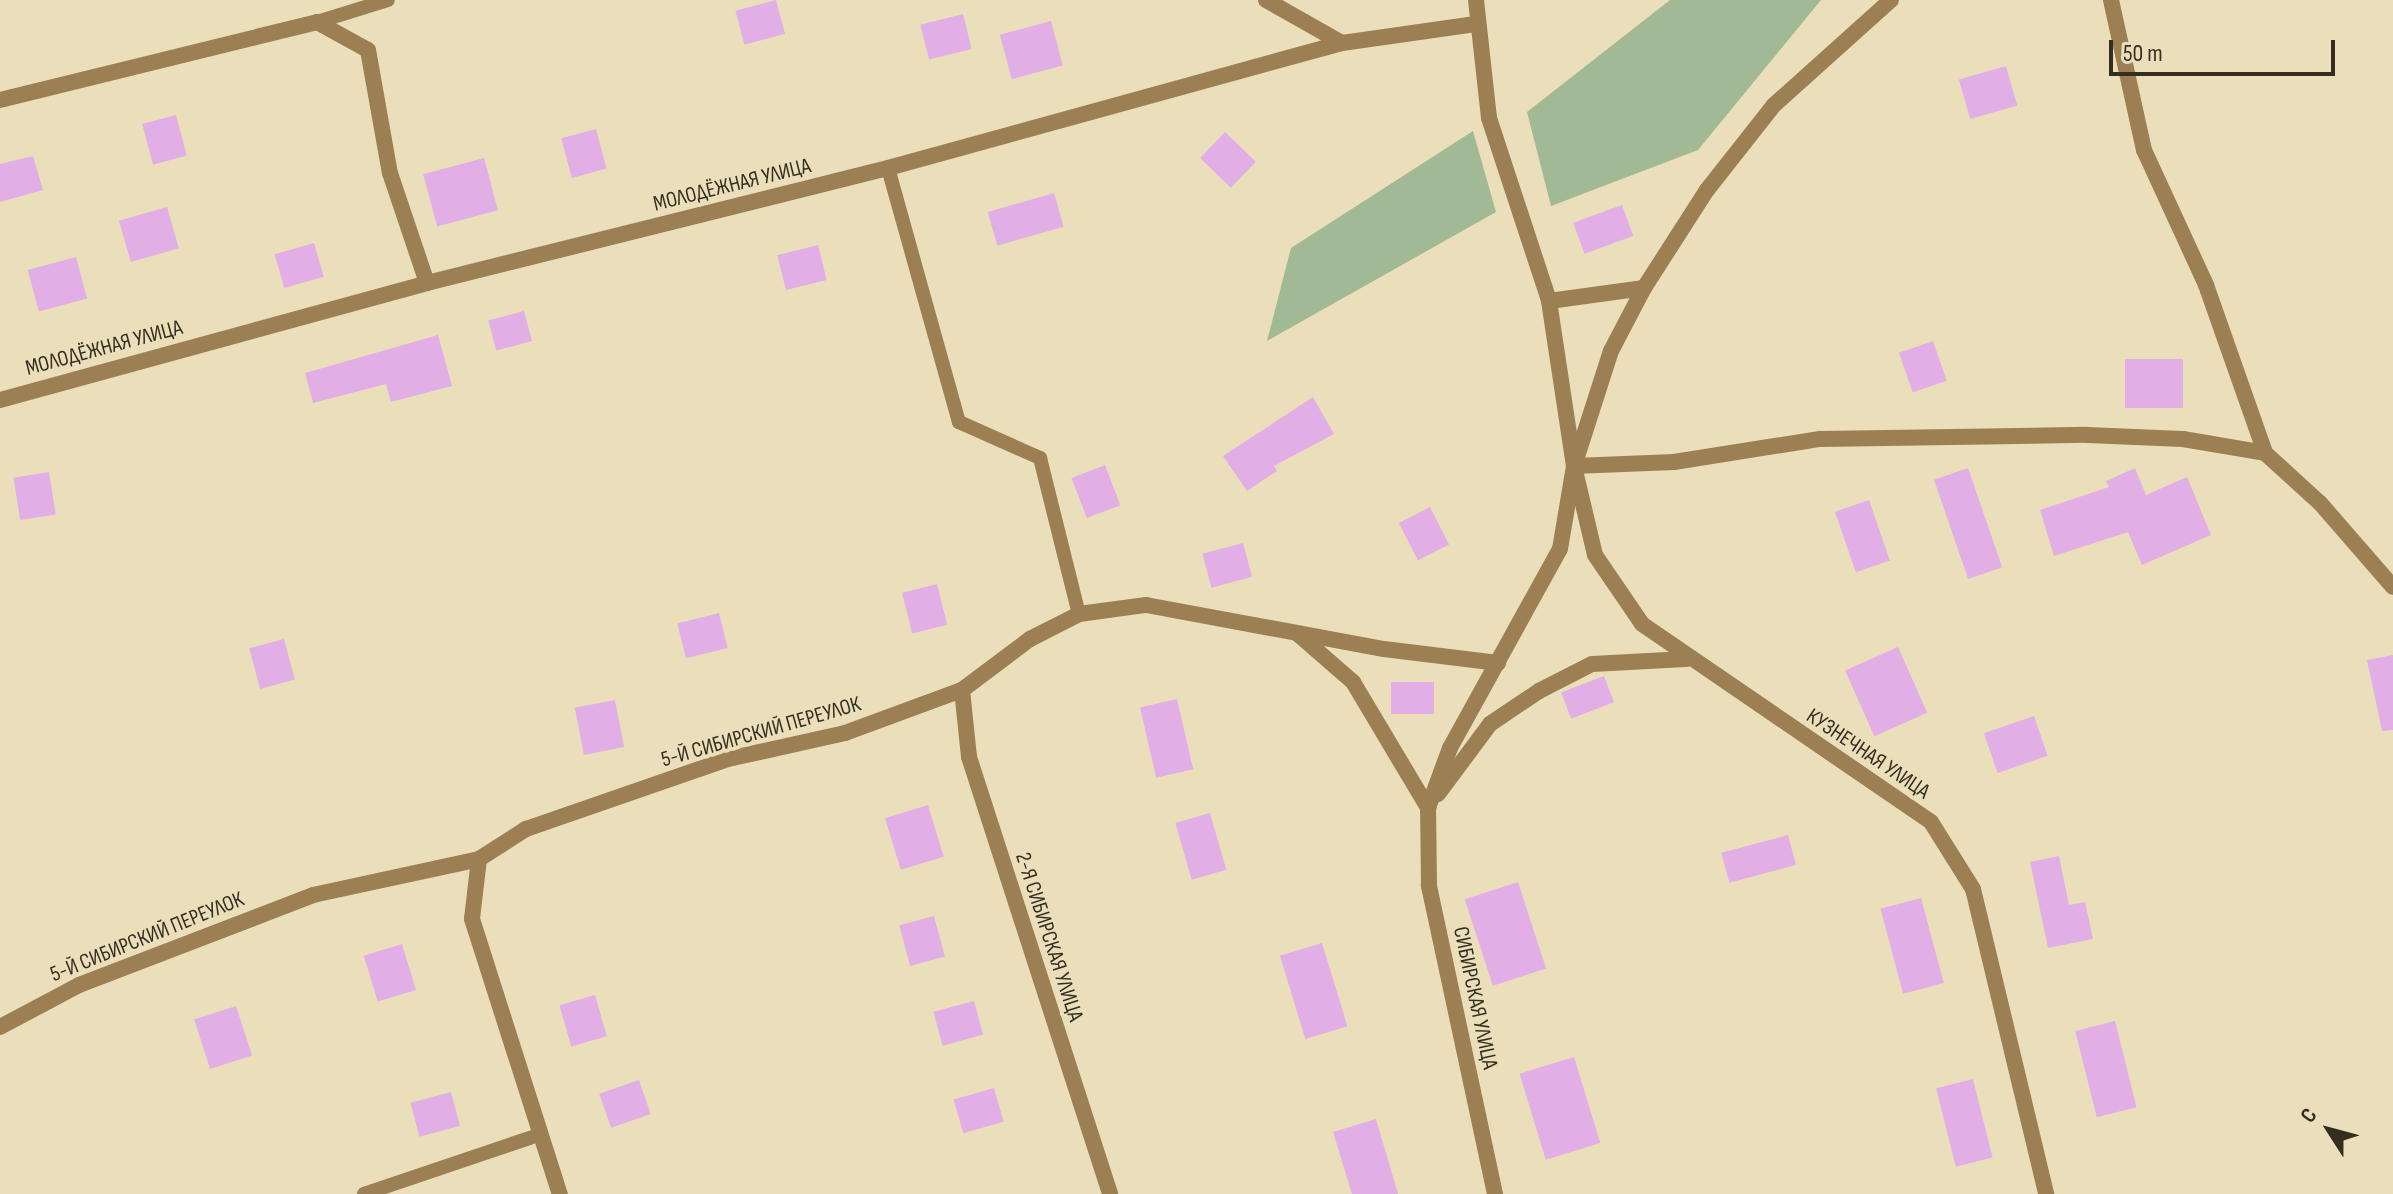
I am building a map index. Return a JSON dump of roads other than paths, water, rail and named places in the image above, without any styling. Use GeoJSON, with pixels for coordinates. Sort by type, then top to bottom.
{"type":"FeatureCollection","features":[{"type":"Feature","properties":{"kind":"street"},"geometry":{"type":"LineString","coordinates":[[1266,0],[1342,43]]}},
{"type":"Feature","properties":{"kind":"street"},"geometry":{"type":"LineString","coordinates":[[1476,0],[1476,24],[1489,118],[1549,301],[1574,466]]}},
{"type":"Feature","properties":{"kind":"street"},"geometry":{"type":"LineString","coordinates":[[1428,808],[1450,748],[1560,549],[1574,466],[1611,351],[1644,288],[1707,190],[1774,105],[1891,0]]}},
{"type":"Feature","properties":{"kind":"street"},"geometry":{"type":"LineString","coordinates":[[2111,0],[2144,150],[2206,285],[2265,453],[2320,503],[2393,587]]}},
{"type":"Feature","properties":{"kind":"street"},"geometry":{"type":"LineString","coordinates":[[0,100],[317,22],[368,50],[390,173],[427,283]]}},
{"type":"Feature","properties":{"kind":"street","name":"МОЛОДЁЖНАЯ УЛИЦА"},"geometry":{"type":"LineString","coordinates":[[0,400],[427,283],[888,168],[1342,43],[1476,24]]}},
{"type":"Feature","properties":{"kind":"street"},"geometry":{"type":"LineString","coordinates":[[1549,301],[1644,288]]}},
{"type":"Feature","properties":{"kind":"street"},"geometry":{"type":"LineString","coordinates":[[1574,466],[1674,462],[1820,439],[2087,435],[2183,439],[2265,453]]}},
{"type":"Feature","properties":{"kind":"street","name":"КУЗНЕЧНАЯ УЛИЦА"},"geometry":{"type":"LineString","coordinates":[[1574,466],[1595,555],[1642,624],[1686,659],[1931,822],[1973,889],[2046,1194]]}},
{"type":"Feature","properties":{"kind":"street","name":"5-Й СИБИРСКИЙ ПЕРЕУЛОК"},"geometry":{"type":"LineString","coordinates":[[0,1027],[79,985],[313,895],[479,859],[526,829],[728,759],[845,733],[962,690],[1030,639],[1079,614],[1146,605],[1298,634],[1498,663]]}},
{"type":"Feature","properties":{"kind":"street"},"geometry":{"type":"LineString","coordinates":[[1298,634],[1353,682],[1428,808]]}},
{"type":"Feature","properties":{"kind":"street"},"geometry":{"type":"LineString","coordinates":[[1428,808],[1490,724],[1539,691],[1592,664],[1686,659]]}},
{"type":"Feature","properties":{"kind":"street","name":"2-Я СИБИРСКАЯ УЛИЦА"},"geometry":{"type":"LineString","coordinates":[[962,690],[969,757],[1110,1194]]}},
{"type":"Feature","properties":{"kind":"street","name":"СИБИРСКАЯ УЛИЦА"},"geometry":{"type":"LineString","coordinates":[[1428,808],[1429,885],[1495,1194]]}},
{"type":"Feature","properties":{"kind":"street"},"geometry":{"type":"LineString","coordinates":[[479,859],[472,919],[560,1194]]}},
{"type":"Feature","properties":{"kind":"lane"},"geometry":{"type":"LineString","coordinates":[[317,22],[388,0]]}},
{"type":"Feature","properties":{"kind":"lane"},"geometry":{"type":"LineString","coordinates":[[888,168],[959,422],[1040,458],[1079,614]]}},
{"type":"Feature","properties":{"kind":"lane"},"geometry":{"type":"LineString","coordinates":[[364,1194],[541,1134]]}}]}
